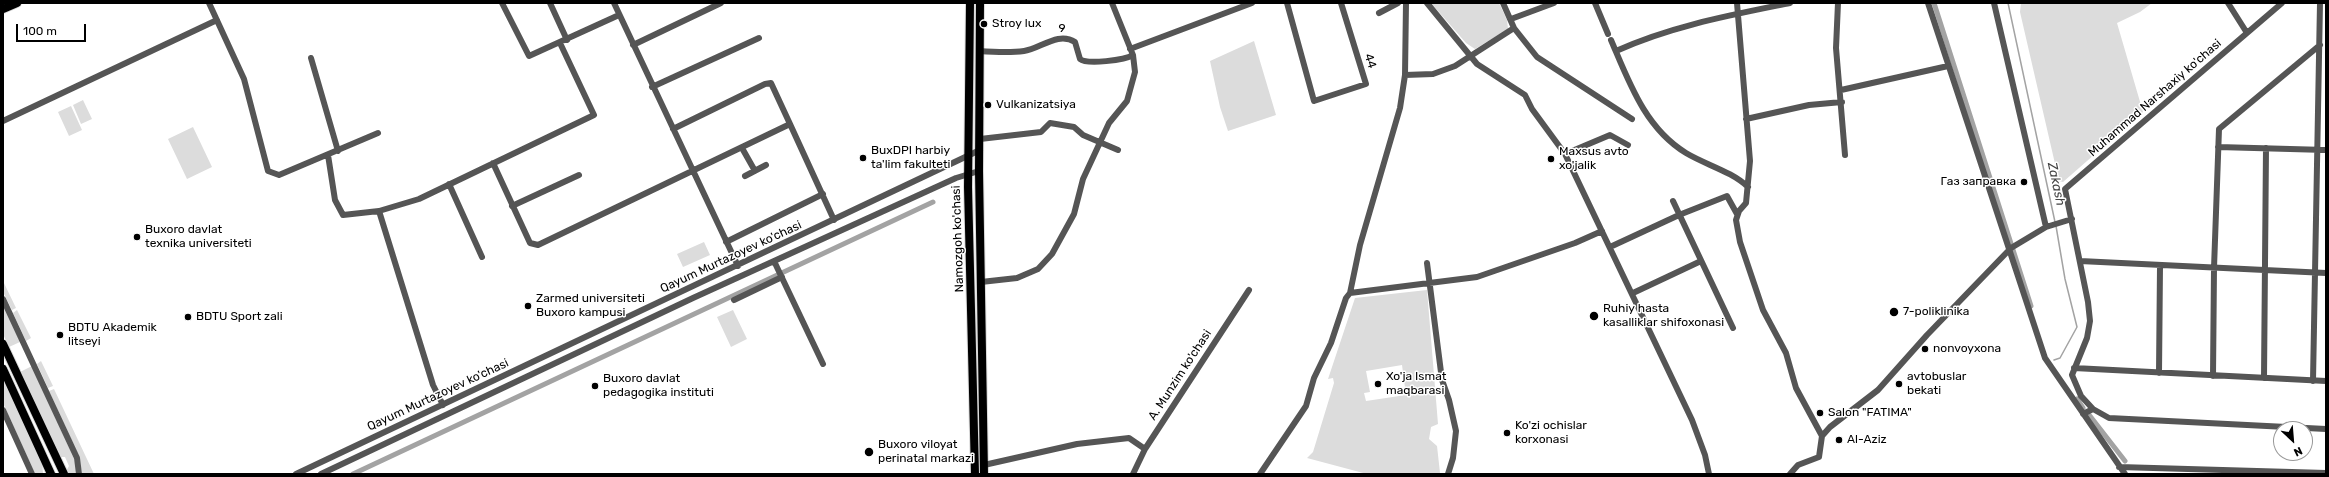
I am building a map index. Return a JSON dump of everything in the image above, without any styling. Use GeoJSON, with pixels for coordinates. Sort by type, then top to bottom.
{"type":"FeatureCollection","features":[{"type":"Feature","properties":{"kind":"main road"},"geometry":{"type":"LineString","coordinates":[[3,9],[17,3]]}},
{"type":"Feature","properties":{"kind":"main road","name":"Namozgoh ko'chasi"},"geometry":{"type":"LineString","coordinates":[[970,3],[970,155],[968,174],[975,474]]}},
{"type":"Feature","properties":{"kind":"main road","name":"Namozgoh ko'chasi"},"geometry":{"type":"LineString","coordinates":[[980,3],[980,150],[978,171],[984,466]]}},
{"type":"Feature","properties":{"kind":"main road"},"geometry":{"type":"LineString","coordinates":[[3,344],[64,474]]}},
{"type":"Feature","properties":{"kind":"main road"},"geometry":{"type":"LineString","coordinates":[[3,369],[51,474]]}},
{"type":"Feature","properties":{"kind":"main road"},"geometry":{"type":"LineString","coordinates":[[975,454],[984,466]]}},
{"type":"Feature","properties":{"kind":"street"},"geometry":{"type":"LineString","coordinates":[[209,3],[244,79],[268,171],[279,175],[378,133]]}},
{"type":"Feature","properties":{"kind":"street"},"geometry":{"type":"LineString","coordinates":[[502,3],[530,56],[619,15]]}},
{"type":"Feature","properties":{"kind":"street"},"geometry":{"type":"LineString","coordinates":[[550,3],[567,40]]}},
{"type":"Feature","properties":{"kind":"street"},"geometry":{"type":"LineString","coordinates":[[614,3],[652,87],[738,266]]}},
{"type":"Feature","properties":{"kind":"street"},"geometry":{"type":"LineString","coordinates":[[633,45],[721,3]]}},
{"type":"Feature","properties":{"kind":"street"},"geometry":{"type":"LineString","coordinates":[[981,282],[1017,278],[1038,269],[1045,263],[1061,241],[1074,214],[1083,179],[1109,123],[1127,101],[1135,72],[1131,52],[1112,3]]}},
{"type":"Feature","properties":{"kind":"street","name":"9"},"geometry":{"type":"LineString","coordinates":[[980,51],[1025,51],[1053,40],[1063,39],[1075,42],[1080,59],[1084,61],[1110,60],[1252,3]]}},
{"type":"Feature","properties":{"kind":"street","name":"44"},"geometry":{"type":"LineString","coordinates":[[1287,3],[1314,101],[1366,84],[1341,3]]}},
{"type":"Feature","properties":{"kind":"street"},"geometry":{"type":"LineString","coordinates":[[1379,13],[1398,3]]}},
{"type":"Feature","properties":{"kind":"street"},"geometry":{"type":"LineString","coordinates":[[1260,474],[1306,406],[1314,378],[1331,343],[1346,298],[1350,293],[1360,245],[1400,108],[1405,76],[1406,3]]}},
{"type":"Feature","properties":{"kind":"street"},"geometry":{"type":"LineString","coordinates":[[1427,3],[1477,64],[1525,95],[1532,109],[1565,154],[1634,294],[1692,420],[1705,455],[1709,474]]}},
{"type":"Feature","properties":{"kind":"street"},"geometry":{"type":"LineString","coordinates":[[1503,3],[1512,19],[1514,28],[1537,57],[1632,119]]}},
{"type":"Feature","properties":{"kind":"street"},"geometry":{"type":"LineString","coordinates":[[1512,19],[1554,3]]}},
{"type":"Feature","properties":{"kind":"street"},"geometry":{"type":"LineString","coordinates":[[1595,3],[1608,34]]}},
{"type":"Feature","properties":{"kind":"street"},"geometry":{"type":"LineString","coordinates":[[1736,3],[1750,161],[1746,204],[1737,214],[1736,220],[1740,242],[1763,310],[1786,353],[1796,388],[1822,436],[1819,457],[1798,466],[1790,474]]}},
{"type":"Feature","properties":{"kind":"street"},"geometry":{"type":"LineString","coordinates":[[1616,51],[1666,32],[1738,13],[1790,3]]}},
{"type":"Feature","properties":{"kind":"street"},"geometry":{"type":"LineString","coordinates":[[1838,3],[1836,48],[1841,90],[1845,154]]}},
{"type":"Feature","properties":{"kind":"street"},"geometry":{"type":"LineString","coordinates":[[1928,3],[2045,358],[2125,474]]}},
{"type":"Feature","properties":{"kind":"street"},"geometry":{"type":"LineString","coordinates":[[1994,3],[2049,225]]}},
{"type":"Feature","properties":{"kind":"street"},"geometry":{"type":"LineString","coordinates":[[2228,3],[2246,33]]}},
{"type":"Feature","properties":{"kind":"street","name":"Muhammad Narshaxiy ko'chasi"},"geometry":{"type":"LineString","coordinates":[[2069,220],[2065,189],[2282,3]]}},
{"type":"Feature","properties":{"kind":"street"},"geometry":{"type":"LineString","coordinates":[[2313,381],[2320,3]]}},
{"type":"Feature","properties":{"kind":"street"},"geometry":{"type":"LineString","coordinates":[[3,121],[217,20]]}},
{"type":"Feature","properties":{"kind":"street"},"geometry":{"type":"LineString","coordinates":[[1405,76],[1433,74],[1454,66],[1514,28]]}},
{"type":"Feature","properties":{"kind":"street"},"geometry":{"type":"LineString","coordinates":[[652,87],[759,38]]}},
{"type":"Feature","properties":{"kind":"street"},"geometry":{"type":"LineString","coordinates":[[1611,40],[1643,110],[1659,131],[1685,152],[1740,179],[1748,187]]}},
{"type":"Feature","properties":{"kind":"street"},"geometry":{"type":"LineString","coordinates":[[328,155],[335,200],[343,215],[378,211],[419,199],[493,164],[594,115],[560,43]]}},
{"type":"Feature","properties":{"kind":"street"},"geometry":{"type":"LineString","coordinates":[[2213,376],[2214,268],[2219,129],[2320,45]]}},
{"type":"Feature","properties":{"kind":"street"},"geometry":{"type":"LineString","coordinates":[[311,58],[338,151]]}},
{"type":"Feature","properties":{"kind":"street"},"geometry":{"type":"LineString","coordinates":[[1841,90],[1948,66]]}},
{"type":"Feature","properties":{"kind":"street"},"geometry":{"type":"LineString","coordinates":[[673,129],[765,84],[771,84],[834,220]]}},
{"type":"Feature","properties":{"kind":"street"},"geometry":{"type":"LineString","coordinates":[[1746,119],[1809,105],[1842,102]]}},
{"type":"Feature","properties":{"kind":"street"},"geometry":{"type":"LineString","coordinates":[[980,139],[1041,132],[1050,123],[1074,128],[1076,131],[1099,143],[1118,150]]}},
{"type":"Feature","properties":{"kind":"street"},"geometry":{"type":"LineString","coordinates":[[493,164],[530,244],[538,245],[790,124]]}},
{"type":"Feature","properties":{"kind":"street"},"geometry":{"type":"LineString","coordinates":[[1565,154],[1610,135],[1628,145]]}},
{"type":"Feature","properties":{"kind":"street"},"geometry":{"type":"LineString","coordinates":[[2218,147],[2326,150]]}},
{"type":"Feature","properties":{"kind":"street"},"geometry":{"type":"LineString","coordinates":[[742,148],[755,171]]}},
{"type":"Feature","properties":{"kind":"street"},"geometry":{"type":"LineString","coordinates":[[2264,378],[2266,148]]}},
{"type":"Feature","properties":{"kind":"street","name":"Qayum Murtazoyev ko'chasi"},"geometry":{"type":"LineString","coordinates":[[296,474],[731,270],[980,150]]}},
{"type":"Feature","properties":{"kind":"street"},"geometry":{"type":"LineString","coordinates":[[745,176],[766,166]]}},
{"type":"Feature","properties":{"kind":"street","name":"Qayum Murtazoyev ko'chasi"},"geometry":{"type":"LineString","coordinates":[[321,474],[774,261],[956,178],[978,171]]}},
{"type":"Feature","properties":{"kind":"street"},"geometry":{"type":"LineString","coordinates":[[512,206],[579,175]]}},
{"type":"Feature","properties":{"kind":"street"},"geometry":{"type":"LineString","coordinates":[[449,184],[482,257]]}},
{"type":"Feature","properties":{"kind":"street"},"geometry":{"type":"LineString","coordinates":[[726,242],[823,194]]}},
{"type":"Feature","properties":{"kind":"street"},"geometry":{"type":"LineString","coordinates":[[1610,247],[1679,215],[1727,196],[1737,214]]}},
{"type":"Feature","properties":{"kind":"street"},"geometry":{"type":"LineString","coordinates":[[1672,200],[1733,328]]}},
{"type":"Feature","properties":{"kind":"street"},"geometry":{"type":"LineString","coordinates":[[378,211],[433,385],[443,405]]}},
{"type":"Feature","properties":{"kind":"street"},"geometry":{"type":"LineString","coordinates":[[1822,436],[1878,390],[2010,249],[2049,225],[2069,220],[2080,261],[2090,321],[2087,338],[2072,375],[2077,389],[2093,409],[2109,418],[2326,429]]}},
{"type":"Feature","properties":{"kind":"street"},"geometry":{"type":"LineString","coordinates":[[1350,293],[1477,278],[1575,243],[1602,231]]}},
{"type":"Feature","properties":{"kind":"street"},"geometry":{"type":"LineString","coordinates":[[774,261],[823,364]]}},
{"type":"Feature","properties":{"kind":"street"},"geometry":{"type":"LineString","coordinates":[[1634,294],[1701,261]]}},
{"type":"Feature","properties":{"kind":"street"},"geometry":{"type":"LineString","coordinates":[[2080,261],[2326,273]]}},
{"type":"Feature","properties":{"kind":"street"},"geometry":{"type":"LineString","coordinates":[[1427,263],[1442,380],[1449,400],[1456,431],[1453,458],[1448,474]]}},
{"type":"Feature","properties":{"kind":"street"},"geometry":{"type":"LineString","coordinates":[[2159,373],[2160,266]]}},
{"type":"Feature","properties":{"kind":"street"},"geometry":{"type":"LineString","coordinates":[[731,270],[735,279]]}},
{"type":"Feature","properties":{"kind":"street"},"geometry":{"type":"LineString","coordinates":[[734,300],[780,275]]}},
{"type":"Feature","properties":{"kind":"street","name":"A. Munzim ko'chasi"},"geometry":{"type":"LineString","coordinates":[[1133,474],[1145,449],[1249,290]]}},
{"type":"Feature","properties":{"kind":"street"},"geometry":{"type":"LineString","coordinates":[[3,299],[77,458],[79,474]]}},
{"type":"Feature","properties":{"kind":"street"},"geometry":{"type":"LineString","coordinates":[[2074,368],[2326,381]]}},
{"type":"Feature","properties":{"kind":"street"},"geometry":{"type":"LineString","coordinates":[[2083,414],[2093,409]]}},
{"type":"Feature","properties":{"kind":"street"},"geometry":{"type":"LineString","coordinates":[[3,410],[32,474]]}},
{"type":"Feature","properties":{"kind":"street"},"geometry":{"type":"LineString","coordinates":[[417,417],[421,426]]}},
{"type":"Feature","properties":{"kind":"street"},"geometry":{"type":"LineString","coordinates":[[402,424],[406,433]]}},
{"type":"Feature","properties":{"kind":"street"},"geometry":{"type":"LineString","coordinates":[[984,466],[1077,444],[1129,438],[1145,449]]}},
{"type":"Feature","properties":{"kind":"street"},"geometry":{"type":"LineString","coordinates":[[2119,467],[2326,473]]}},
{"type":"Feature","properties":{"kind":"shaded area"},"geometry":{"type":"Polygon","coordinates":[[[1431,3],[1499,3],[1507,20],[1508,29],[1475,49],[1466,43],[1431,3]]]}},
{"type":"Feature","properties":{"kind":"shaded area"},"geometry":{"type":"Polygon","coordinates":[[[2021,3],[2152,3],[2140,12],[2117,23],[2143,112],[2063,182],[2059,181],[2020,12],[2021,3]]]}},
{"type":"Feature","properties":{"kind":"shaded area"},"geometry":{"type":"Polygon","coordinates":[[[1254,41],[1276,115],[1228,131],[1220,107],[1210,61],[1254,41]]]}},
{"type":"Feature","properties":{"kind":"shaded area"},"geometry":{"type":"Polygon","coordinates":[[[83,100],[92,119],[81,124],[73,105],[83,100]]]}},
{"type":"Feature","properties":{"kind":"shaded area"},"geometry":{"type":"Polygon","coordinates":[[[71,106],[82,130],[69,136],[58,112],[71,106]]]}},
{"type":"Feature","properties":{"kind":"shaded area"},"geometry":{"type":"Polygon","coordinates":[[[193,127],[212,167],[187,179],[168,139],[193,127]]]}},
{"type":"Feature","properties":{"kind":"shaded area"},"geometry":{"type":"Polygon","coordinates":[[[704,242],[710,255],[683,267],[677,254],[704,242]]]}},
{"type":"Feature","properties":{"kind":"shaded area"},"geometry":{"type":"Polygon","coordinates":[[[3,281],[16,308],[12,310],[3,292],[3,281]]]}},
{"type":"Feature","properties":{"kind":"shaded area"},"geometry":{"type":"Polygon","coordinates":[[[1427,290],[1438,424],[1431,427],[1429,439],[1437,446],[1440,473],[1367,474],[1307,458],[1313,452],[1334,383],[1333,378],[1328,379],[1355,298],[1427,290]],[[1402,365],[1366,371],[1370,392],[1364,393],[1366,401],[1406,395],[1402,365]]]}},
{"type":"Feature","properties":{"kind":"shaded area"},"geometry":{"type":"Polygon","coordinates":[[[3,304],[20,342],[9,347],[3,334],[3,304]]]}},
{"type":"Feature","properties":{"kind":"shaded area"},"geometry":{"type":"Polygon","coordinates":[[[17,310],[31,338],[26,341],[13,313],[17,310]]]}},
{"type":"Feature","properties":{"kind":"shaded area"},"geometry":{"type":"Polygon","coordinates":[[[733,310],[747,339],[731,347],[717,317],[733,310]]]}},
{"type":"Feature","properties":{"kind":"shaded area"},"geometry":{"type":"Polygon","coordinates":[[[41,361],[53,386],[48,388],[37,364],[41,361]]]}},
{"type":"Feature","properties":{"kind":"shaded area"},"geometry":{"type":"Polygon","coordinates":[[[32,366],[75,461],[77,474],[68,474],[66,471],[69,466],[65,457],[59,457],[20,372],[32,366]]]}},
{"type":"Feature","properties":{"kind":"shaded area"},"geometry":{"type":"Polygon","coordinates":[[[3,376],[42,461],[43,474],[35,474],[3,403],[3,376]]]}},
{"type":"Feature","properties":{"kind":"shaded area"},"geometry":{"type":"Polygon","coordinates":[[[54,389],[94,474],[82,474],[79,456],[49,391],[54,389]]]}},
{"type":"Feature","properties":{"kind":"waterway"},"geometry":{"type":"LineString","coordinates":[[1934,3],[2031,306]]}},
{"type":"Feature","properties":{"kind":"waterway","name":"Zakash"},"geometry":{"type":"LineString","coordinates":[[2008,3],[2055,222]]}},
{"type":"Feature","properties":{"kind":"waterway"},"geometry":{"type":"LineString","coordinates":[[353,474],[933,202]]}},
{"type":"Feature","properties":{"kind":"waterway","name":"Zakash"},"geometry":{"type":"LineString","coordinates":[[2054,360],[2060,358],[2077,327],[2065,279],[2056,226]]}},
{"type":"Feature","properties":{"kind":"waterway"},"geometry":{"type":"LineString","coordinates":[[2077,399],[2083,408]]}},
{"type":"Feature","properties":{"kind":"waterway"},"geometry":{"type":"LineString","coordinates":[[2090,416],[2125,461]]}},
{"type":"Feature","properties":{"kind":"place","name":"Stroy lux"},"geometry":{"type":"Point","coordinates":[984,24]}},
{"type":"Feature","properties":{"kind":"place","name":"Vulkanizatsiya"},"geometry":{"type":"Point","coordinates":[988,105]}},
{"type":"Feature","properties":{"kind":"place","name":"BuxDPI harbiy ta'lim fakulteti"},"geometry":{"type":"Point","coordinates":[863,158]}},
{"type":"Feature","properties":{"kind":"place","name":"Maxsus avto xo'jalik"},"geometry":{"type":"Point","coordinates":[1551,159]}},
{"type":"Feature","properties":{"kind":"place","name":"Газ заправка"},"geometry":{"type":"Point","coordinates":[2024,182]}},
{"type":"Feature","properties":{"kind":"place","name":"Buxoro davlat texnika universiteti"},"geometry":{"type":"Point","coordinates":[137,237]}},
{"type":"Feature","properties":{"kind":"place","name":"Zarmed universiteti Buxoro kampusi"},"geometry":{"type":"Point","coordinates":[528,306]}},
{"type":"Feature","properties":{"kind":"place","name":"7-poliklinika"},"geometry":{"type":"Point","coordinates":[1894,312]}},
{"type":"Feature","properties":{"kind":"place","name":"Ruhiy hasta kasalliklar shifoxonasi"},"geometry":{"type":"Point","coordinates":[1594,316]}},
{"type":"Feature","properties":{"kind":"place","name":"BDTU Sport zali"},"geometry":{"type":"Point","coordinates":[188,317]}},
{"type":"Feature","properties":{"kind":"place","name":"BDTU Akademik litseyi"},"geometry":{"type":"Point","coordinates":[60,335]}},
{"type":"Feature","properties":{"kind":"place","name":"nonvoyxona"},"geometry":{"type":"Point","coordinates":[1925,349]}},
{"type":"Feature","properties":{"kind":"place","name":"Xo'ja Ismat maqbarasi"},"geometry":{"type":"Point","coordinates":[1378,384]}},
{"type":"Feature","properties":{"kind":"place","name":"avtobuslar bekati"},"geometry":{"type":"Point","coordinates":[1899,384]}},
{"type":"Feature","properties":{"kind":"place","name":"Buxoro davlat pedagogika instituti"},"geometry":{"type":"Point","coordinates":[595,386]}},
{"type":"Feature","properties":{"kind":"place","name":"Salon \"FATIMA\""},"geometry":{"type":"Point","coordinates":[1820,413]}},
{"type":"Feature","properties":{"kind":"place","name":"Ko'zi ochislar korxonasi"},"geometry":{"type":"Point","coordinates":[1507,433]}},
{"type":"Feature","properties":{"kind":"place","name":"Al-Aziz"},"geometry":{"type":"Point","coordinates":[1839,440]}},
{"type":"Feature","properties":{"kind":"place","name":"Buxoro viloyat perinatal markazi"},"geometry":{"type":"Point","coordinates":[869,452]}}]}
